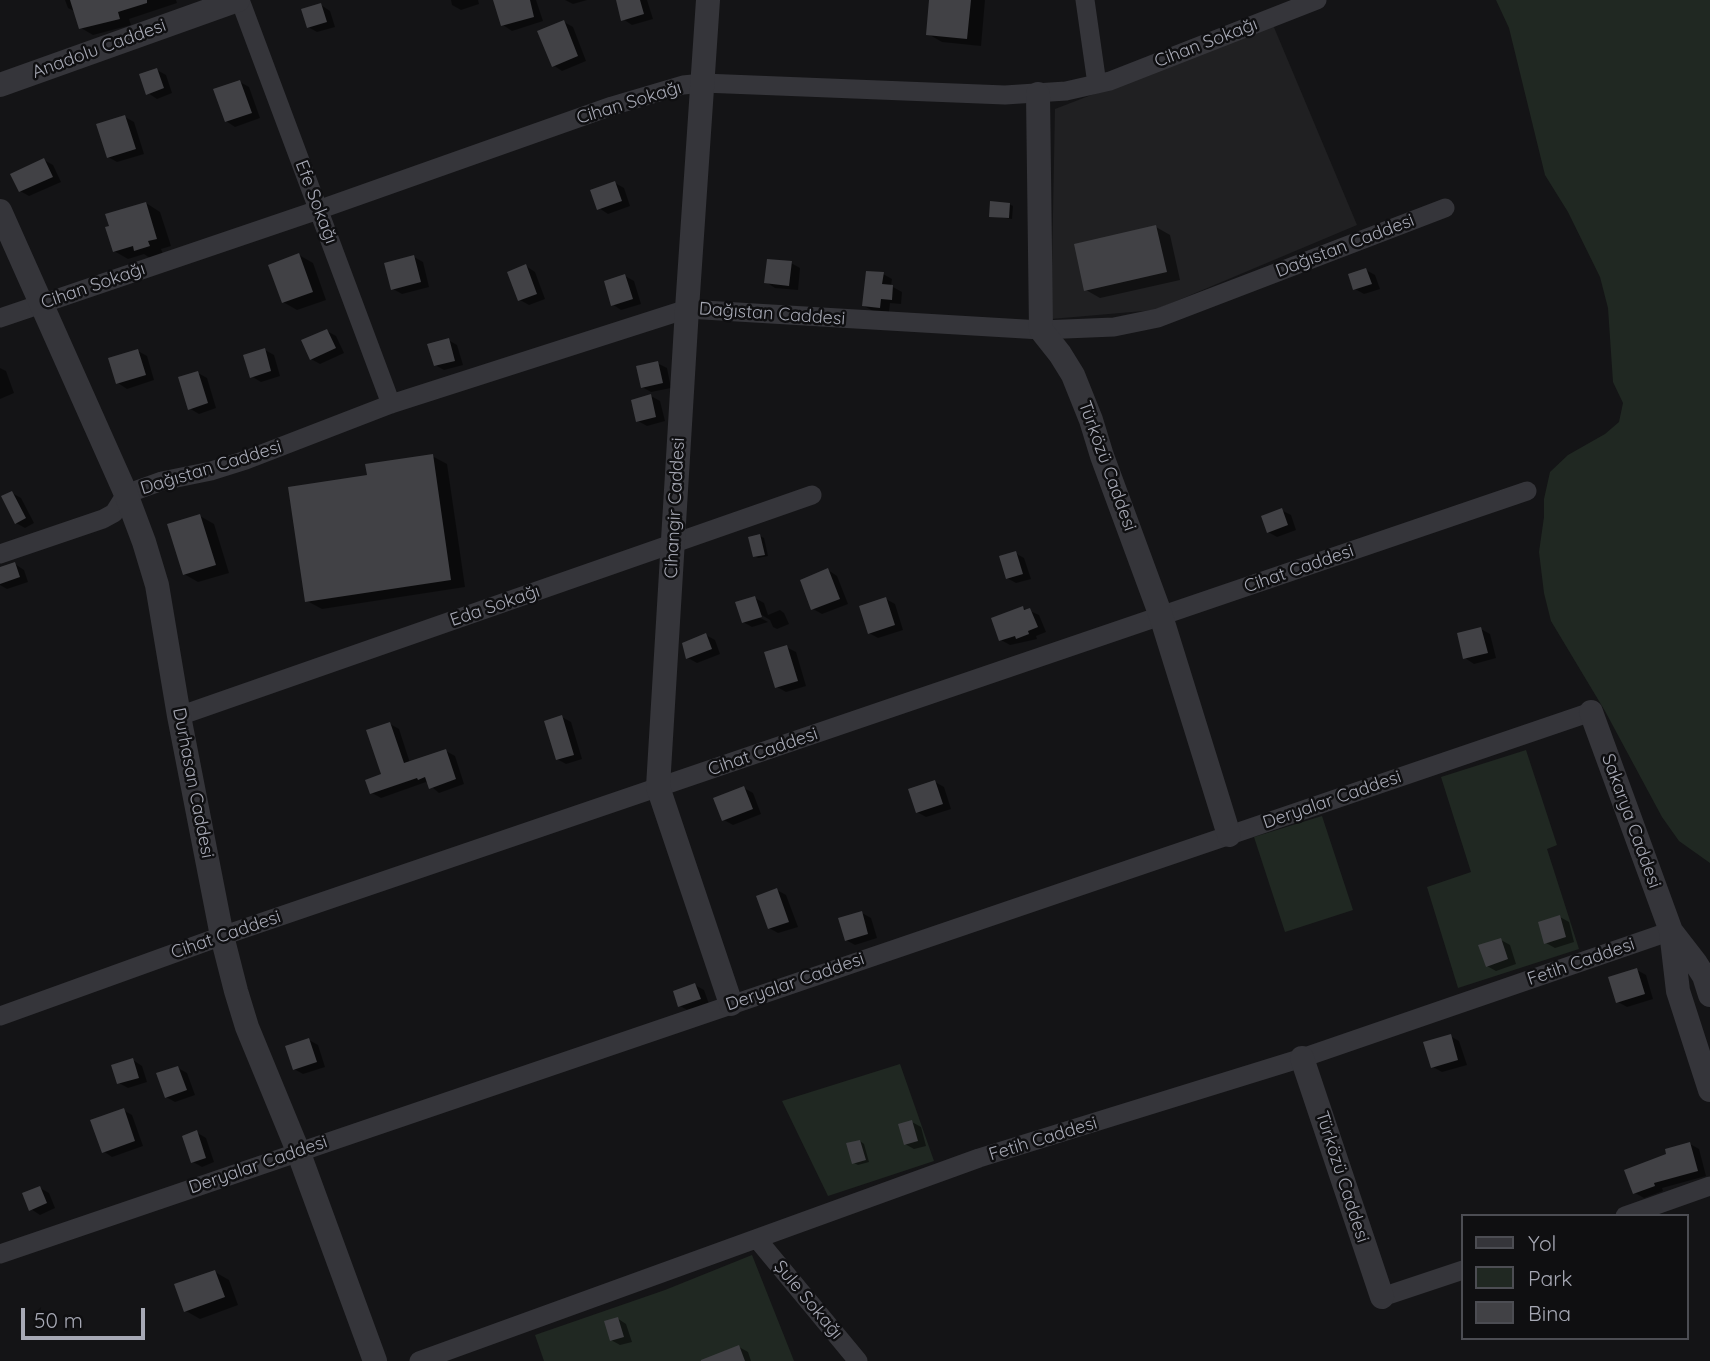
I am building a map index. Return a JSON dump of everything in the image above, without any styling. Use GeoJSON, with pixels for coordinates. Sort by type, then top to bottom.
{"type":"FeatureCollection","features":[{"type":"Feature","properties":{"kind":"street","name":"Anadolu Caddesi"},"geometry":{"type":"LineString","coordinates":[[0,85],[239,0]]}},
{"type":"Feature","properties":{"kind":"street","name":"Efe Sokağı"},"geometry":{"type":"LineString","coordinates":[[239,0],[391,404]]}},
{"type":"Feature","properties":{"kind":"street","name":"Cihangir Caddesi"},"geometry":{"type":"LineString","coordinates":[[708,0],[658,787],[731,1004]]}},
{"type":"Feature","properties":{"kind":"street"},"geometry":{"type":"LineString","coordinates":[[1085,0],[1097,84]]}},
{"type":"Feature","properties":{"kind":"street","name":"Cihan Sokağı"},"geometry":{"type":"LineString","coordinates":[[0,318],[612,106],[682,85],[703,83],[1005,95],[1066,91],[1097,84],[1317,0]]}},
{"type":"Feature","properties":{"kind":"street"},"geometry":{"type":"LineString","coordinates":[[1038,93],[1041,330]]}},
{"type":"Feature","properties":{"kind":"street","name":"Dağıstan Caddesi"},"geometry":{"type":"LineString","coordinates":[[0,554],[103,519],[114,513],[126,494],[162,481],[211,471],[246,460],[391,404],[687,309],[1041,330],[1090,330],[1158,318],[1445,208]]}},
{"type":"Feature","properties":{"kind":"street","name":"Durhasan Caddesi"},"geometry":{"type":"LineString","coordinates":[[0,211],[126,494],[157,585],[179,716],[222,936],[247,1027],[299,1151],[375,1361]]}},
{"type":"Feature","properties":{"kind":"street","name":"Türközü Caddesi"},"geometry":{"type":"LineString","coordinates":[[1041,330],[1060,354],[1083,398],[1161,616],[1229,835]]}},
{"type":"Feature","properties":{"kind":"street","name":"Cihat Caddesi"},"geometry":{"type":"LineString","coordinates":[[0,1016],[222,936],[1527,491]]}},
{"type":"Feature","properties":{"kind":"street","name":"Eda Sokağı"},"geometry":{"type":"LineString","coordinates":[[179,716],[812,495]]}},
{"type":"Feature","properties":{"kind":"street","name":"Deryalar Caddesi"},"geometry":{"type":"LineString","coordinates":[[0,1254],[1591,712]]}},
{"type":"Feature","properties":{"kind":"street","name":"Sakarya Caddesi"},"geometry":{"type":"LineString","coordinates":[[1591,712],[1671,931],[1678,990],[1710,1090]]}},
{"type":"Feature","properties":{"kind":"street","name":"Sakarya Caddesi"},"geometry":{"type":"LineString","coordinates":[[1671,931],[1704,976],[1710,995]]}},
{"type":"Feature","properties":{"kind":"street","name":"Fetih Caddesi"},"geometry":{"type":"LineString","coordinates":[[419,1361],[979,1158],[1302,1058],[1671,931]]}},
{"type":"Feature","properties":{"kind":"street","name":"Türközü Caddesi"},"geometry":{"type":"LineString","coordinates":[[1302,1058],[1381,1297]]}},
{"type":"Feature","properties":{"kind":"street"},"geometry":{"type":"LineString","coordinates":[[1631,1214],[1710,1186]]}},
{"type":"Feature","properties":{"kind":"street","name":"Şule Sokağı"},"geometry":{"type":"LineString","coordinates":[[757,1239],[858,1361]]}},
{"type":"Feature","properties":{"kind":"street"},"geometry":{"type":"LineString","coordinates":[[1381,1297],[1462,1270]]}},
{"type":"Feature","properties":{"kind":"shaded area"},"geometry":{"type":"Polygon","coordinates":[[[1273,25],[1357,225],[1155,310],[1051,319],[1055,109],[1273,25]]]}},
{"type":"Feature","properties":{"kind":"green space"},"geometry":{"type":"Polygon","coordinates":[[[1496,0],[1710,0],[1710,863],[1679,841],[1662,817],[1605,711],[1551,621],[1544,593],[1539,552],[1544,499],[1550,472],[1568,455],[1605,434],[1619,422],[1623,403],[1613,382],[1608,308],[1600,277],[1568,212],[1545,175],[1509,28],[1496,0]]]}},
{"type":"Feature","properties":{"kind":"green space"},"geometry":{"type":"Polygon","coordinates":[[[1526,750],[1557,845],[1547,849],[1579,949],[1458,988],[1427,887],[1471,872],[1441,777],[1526,750]]]}},
{"type":"Feature","properties":{"kind":"green space"},"geometry":{"type":"Polygon","coordinates":[[[1322,816],[1353,910],[1285,932],[1254,837],[1322,816]]]}},
{"type":"Feature","properties":{"kind":"green space"},"geometry":{"type":"Polygon","coordinates":[[[900,1064],[934,1161],[828,1196],[782,1101],[900,1064]]]}},
{"type":"Feature","properties":{"kind":"green space"},"geometry":{"type":"Polygon","coordinates":[[[752,1255],[794,1361],[544,1361],[535,1335],[665,1290],[752,1255]]]}},
{"type":"Feature","properties":{"kind":"building"},"geometry":{"type":"Polygon","coordinates":[[[70,0],[147,0],[147,3],[118,12],[120,19],[79,29],[70,0]]]}},
{"type":"Feature","properties":{"kind":"building"},"geometry":{"type":"Polygon","coordinates":[[[493,0],[530,0],[534,17],[501,26],[493,0]]]}},
{"type":"Feature","properties":{"kind":"building"},"geometry":{"type":"Polygon","coordinates":[[[616,0],[640,0],[644,14],[621,21],[616,0]]]}},
{"type":"Feature","properties":{"kind":"building"},"geometry":{"type":"Polygon","coordinates":[[[929,0],[971,0],[967,39],[926,35],[929,0]]]}},
{"type":"Feature","properties":{"kind":"building"},"geometry":{"type":"Polygon","coordinates":[[[321,3],[327,22],[307,28],[301,9],[321,3]]]}},
{"type":"Feature","properties":{"kind":"building"},"geometry":{"type":"Polygon","coordinates":[[[564,20],[578,56],[552,67],[537,31],[564,20]]]}},
{"type":"Feature","properties":{"kind":"building"},"geometry":{"type":"Polygon","coordinates":[[[157,68],[164,88],[146,95],[139,74],[157,68]]]}},
{"type":"Feature","properties":{"kind":"building"},"geometry":{"type":"Polygon","coordinates":[[[240,80],[252,113],[225,122],[213,89],[240,80]]]}},
{"type":"Feature","properties":{"kind":"building"},"geometry":{"type":"Polygon","coordinates":[[[125,115],[136,149],[107,158],[96,124],[125,115]]]}},
{"type":"Feature","properties":{"kind":"building"},"geometry":{"type":"Polygon","coordinates":[[[44,158],[53,177],[19,192],[10,174],[44,158]]]}},
{"type":"Feature","properties":{"kind":"building"},"geometry":{"type":"Polygon","coordinates":[[[615,181],[622,201],[597,210],[590,190],[615,181]]]}},
{"type":"Feature","properties":{"kind":"building"},"geometry":{"type":"Polygon","coordinates":[[[990,201],[1010,203],[1009,218],[989,217],[990,201]]]}},
{"type":"Feature","properties":{"kind":"building"},"geometry":{"type":"Polygon","coordinates":[[[146,202],[157,239],[148,241],[150,246],[134,251],[133,246],[113,252],[105,227],[109,226],[105,214],[146,202]]]}},
{"type":"Feature","properties":{"kind":"building"},"geometry":{"type":"Polygon","coordinates":[[[1156,225],[1167,272],[1084,291],[1074,244],[1156,225]]]}},
{"type":"Feature","properties":{"kind":"building"},"geometry":{"type":"Polygon","coordinates":[[[299,253],[313,292],[282,303],[268,265],[299,253]]]}},
{"type":"Feature","properties":{"kind":"building"},"geometry":{"type":"Polygon","coordinates":[[[414,255],[421,282],[391,290],[384,263],[414,255]]]}},
{"type":"Feature","properties":{"kind":"building"},"geometry":{"type":"Polygon","coordinates":[[[767,259],[792,261],[789,286],[764,283],[767,259]]]}},
{"type":"Feature","properties":{"kind":"building"},"geometry":{"type":"Polygon","coordinates":[[[526,264],[537,294],[518,301],[507,272],[526,264]]]}},
{"type":"Feature","properties":{"kind":"building"},"geometry":{"type":"Polygon","coordinates":[[[1366,268],[1372,284],[1353,290],[1348,274],[1366,268]]]}},
{"type":"Feature","properties":{"kind":"building"},"geometry":{"type":"Polygon","coordinates":[[[866,271],[884,272],[882,284],[893,285],[892,300],[881,299],[880,308],[862,306],[866,271]]]}},
{"type":"Feature","properties":{"kind":"building"},"geometry":{"type":"Polygon","coordinates":[[[625,274],[633,299],[611,306],[604,281],[625,274]]]}},
{"type":"Feature","properties":{"kind":"building"},"geometry":{"type":"Polygon","coordinates":[[[327,329],[336,348],[310,360],[301,340],[327,329]]]}},
{"type":"Feature","properties":{"kind":"building"},"geometry":{"type":"Polygon","coordinates":[[[449,338],[455,361],[434,366],[427,344],[449,338]]]}},
{"type":"Feature","properties":{"kind":"building"},"geometry":{"type":"Polygon","coordinates":[[[265,348],[271,371],[250,378],[243,355],[265,348]]]}},
{"type":"Feature","properties":{"kind":"building"},"geometry":{"type":"Polygon","coordinates":[[[138,349],[146,375],[116,384],[108,358],[138,349]]]}},
{"type":"Feature","properties":{"kind":"building"},"geometry":{"type":"Polygon","coordinates":[[[658,361],[663,383],[641,388],[636,366],[658,361]]]}},
{"type":"Feature","properties":{"kind":"building"},"geometry":{"type":"Polygon","coordinates":[[[198,371],[208,403],[188,410],[178,377],[198,371]]]}},
{"type":"Feature","properties":{"kind":"building"},"geometry":{"type":"Polygon","coordinates":[[[651,394],[656,417],[636,422],[631,400],[651,394]]]}},
{"type":"Feature","properties":{"kind":"building"},"geometry":{"type":"Polygon","coordinates":[[[433,454],[451,580],[305,602],[288,487],[367,475],[365,464],[433,454]]]}},
{"type":"Feature","properties":{"kind":"building"},"geometry":{"type":"Polygon","coordinates":[[[12,491],[26,518],[15,524],[1,496],[12,491]]]}},
{"type":"Feature","properties":{"kind":"building"},"geometry":{"type":"Polygon","coordinates":[[[1282,508],[1288,525],[1267,533],[1261,516],[1282,508]]]}},
{"type":"Feature","properties":{"kind":"building"},"geometry":{"type":"Polygon","coordinates":[[[200,514],[216,565],[183,575],[167,524],[200,514]]]}},
{"type":"Feature","properties":{"kind":"building"},"geometry":{"type":"Polygon","coordinates":[[[760,534],[765,555],[753,557],[748,537],[760,534]]]}},
{"type":"Feature","properties":{"kind":"building"},"geometry":{"type":"Polygon","coordinates":[[[1016,551],[1023,574],[1006,579],[999,556],[1016,551]]]}},
{"type":"Feature","properties":{"kind":"building"},"geometry":{"type":"Polygon","coordinates":[[[15,562],[20,577],[0,584],[0,567],[15,562]]]}},
{"type":"Feature","properties":{"kind":"building"},"geometry":{"type":"Polygon","coordinates":[[[828,568],[840,599],[811,610],[800,580],[828,568]]]}},
{"type":"Feature","properties":{"kind":"building"},"geometry":{"type":"Polygon","coordinates":[[[755,596],[762,617],[742,623],[735,602],[755,596]]]}},
{"type":"Feature","properties":{"kind":"building"},"geometry":{"type":"Polygon","coordinates":[[[886,597],[895,625],[868,634],[859,606],[886,597]]]}},
{"type":"Feature","properties":{"kind":"building"},"geometry":{"type":"Polygon","coordinates":[[[1023,606],[1024,610],[1030,608],[1038,627],[1016,639],[1015,636],[999,641],[991,618],[1023,606]]]}},
{"type":"Feature","properties":{"kind":"building"},"geometry":{"type":"Polygon","coordinates":[[[1481,627],[1488,653],[1463,659],[1457,633],[1481,627]]]}},
{"type":"Feature","properties":{"kind":"building"},"geometry":{"type":"Polygon","coordinates":[[[706,633],[712,649],[686,659],[682,643],[706,633]]]}},
{"type":"Feature","properties":{"kind":"building"},"geometry":{"type":"Polygon","coordinates":[[[787,645],[798,681],[775,688],[764,652],[787,645]]]}},
{"type":"Feature","properties":{"kind":"building"},"geometry":{"type":"Polygon","coordinates":[[[562,715],[574,755],[556,760],[544,721],[562,715]]]}},
{"type":"Feature","properties":{"kind":"building"},"geometry":{"type":"Polygon","coordinates":[[[390,722],[404,763],[446,749],[456,779],[429,789],[425,777],[418,780],[417,778],[370,794],[365,780],[381,774],[366,730],[390,722]]]}},
{"type":"Feature","properties":{"kind":"building"},"geometry":{"type":"Polygon","coordinates":[[[935,780],[943,804],[916,813],[908,789],[935,780]]]}},
{"type":"Feature","properties":{"kind":"building"},"geometry":{"type":"Polygon","coordinates":[[[744,786],[753,809],[722,821],[713,798],[744,786]]]}},
{"type":"Feature","properties":{"kind":"building"},"geometry":{"type":"Polygon","coordinates":[[[777,888],[789,922],[768,929],[756,896],[777,888]]]}},
{"type":"Feature","properties":{"kind":"building"},"geometry":{"type":"Polygon","coordinates":[[[862,911],[868,934],[845,941],[838,918],[862,911]]]}},
{"type":"Feature","properties":{"kind":"building"},"geometry":{"type":"Polygon","coordinates":[[[1560,915],[1566,937],[1544,944],[1538,922],[1560,915]]]}},
{"type":"Feature","properties":{"kind":"building"},"geometry":{"type":"Polygon","coordinates":[[[1501,938],[1508,959],[1486,967],[1478,945],[1501,938]]]}},
{"type":"Feature","properties":{"kind":"building"},"geometry":{"type":"Polygon","coordinates":[[[1637,968],[1645,994],[1616,1003],[1608,977],[1637,968]]]}},
{"type":"Feature","properties":{"kind":"building"},"geometry":{"type":"Polygon","coordinates":[[[695,983],[701,999],[678,1007],[673,991],[695,983]]]}},
{"type":"Feature","properties":{"kind":"building"},"geometry":{"type":"Polygon","coordinates":[[[1451,1034],[1458,1060],[1431,1068],[1423,1042],[1451,1034]]]}},
{"type":"Feature","properties":{"kind":"building"},"geometry":{"type":"Polygon","coordinates":[[[309,1038],[317,1062],[293,1070],[285,1046],[309,1038]]]}},
{"type":"Feature","properties":{"kind":"building"},"geometry":{"type":"Polygon","coordinates":[[[133,1058],[139,1078],[117,1084],[111,1065],[133,1058]]]}},
{"type":"Feature","properties":{"kind":"building"},"geometry":{"type":"Polygon","coordinates":[[[178,1066],[187,1090],[165,1098],[156,1073],[178,1066]]]}},
{"type":"Feature","properties":{"kind":"building"},"geometry":{"type":"Polygon","coordinates":[[[124,1108],[135,1141],[102,1153],[90,1120],[124,1108]]]}},
{"type":"Feature","properties":{"kind":"building"},"geometry":{"type":"Polygon","coordinates":[[[912,1120],[918,1141],[904,1145],[898,1124],[912,1120]]]}},
{"type":"Feature","properties":{"kind":"building"},"geometry":{"type":"Polygon","coordinates":[[[197,1130],[206,1158],[191,1163],[182,1136],[197,1130]]]}},
{"type":"Feature","properties":{"kind":"building"},"geometry":{"type":"Polygon","coordinates":[[[860,1140],[866,1160],[852,1164],[846,1143],[860,1140]]]}},
{"type":"Feature","properties":{"kind":"building"},"geometry":{"type":"Polygon","coordinates":[[[1690,1142],[1698,1171],[1654,1183],[1655,1186],[1633,1194],[1624,1170],[1666,1154],[1665,1149],[1690,1142]]]}},
{"type":"Feature","properties":{"kind":"building"},"geometry":{"type":"Polygon","coordinates":[[[40,1186],[47,1203],[29,1211],[22,1193],[40,1186]]]}},
{"type":"Feature","properties":{"kind":"building"},"geometry":{"type":"Polygon","coordinates":[[[215,1270],[225,1297],[184,1312],[174,1284],[215,1270]]]}},
{"type":"Feature","properties":{"kind":"building"},"geometry":{"type":"Polygon","coordinates":[[[618,1317],[624,1337],[610,1341],[604,1321],[618,1317]]]}},
{"type":"Feature","properties":{"kind":"building"},"geometry":{"type":"Polygon","coordinates":[[[739,1345],[745,1361],[701,1361],[701,1360],[739,1345]]]}}]}
